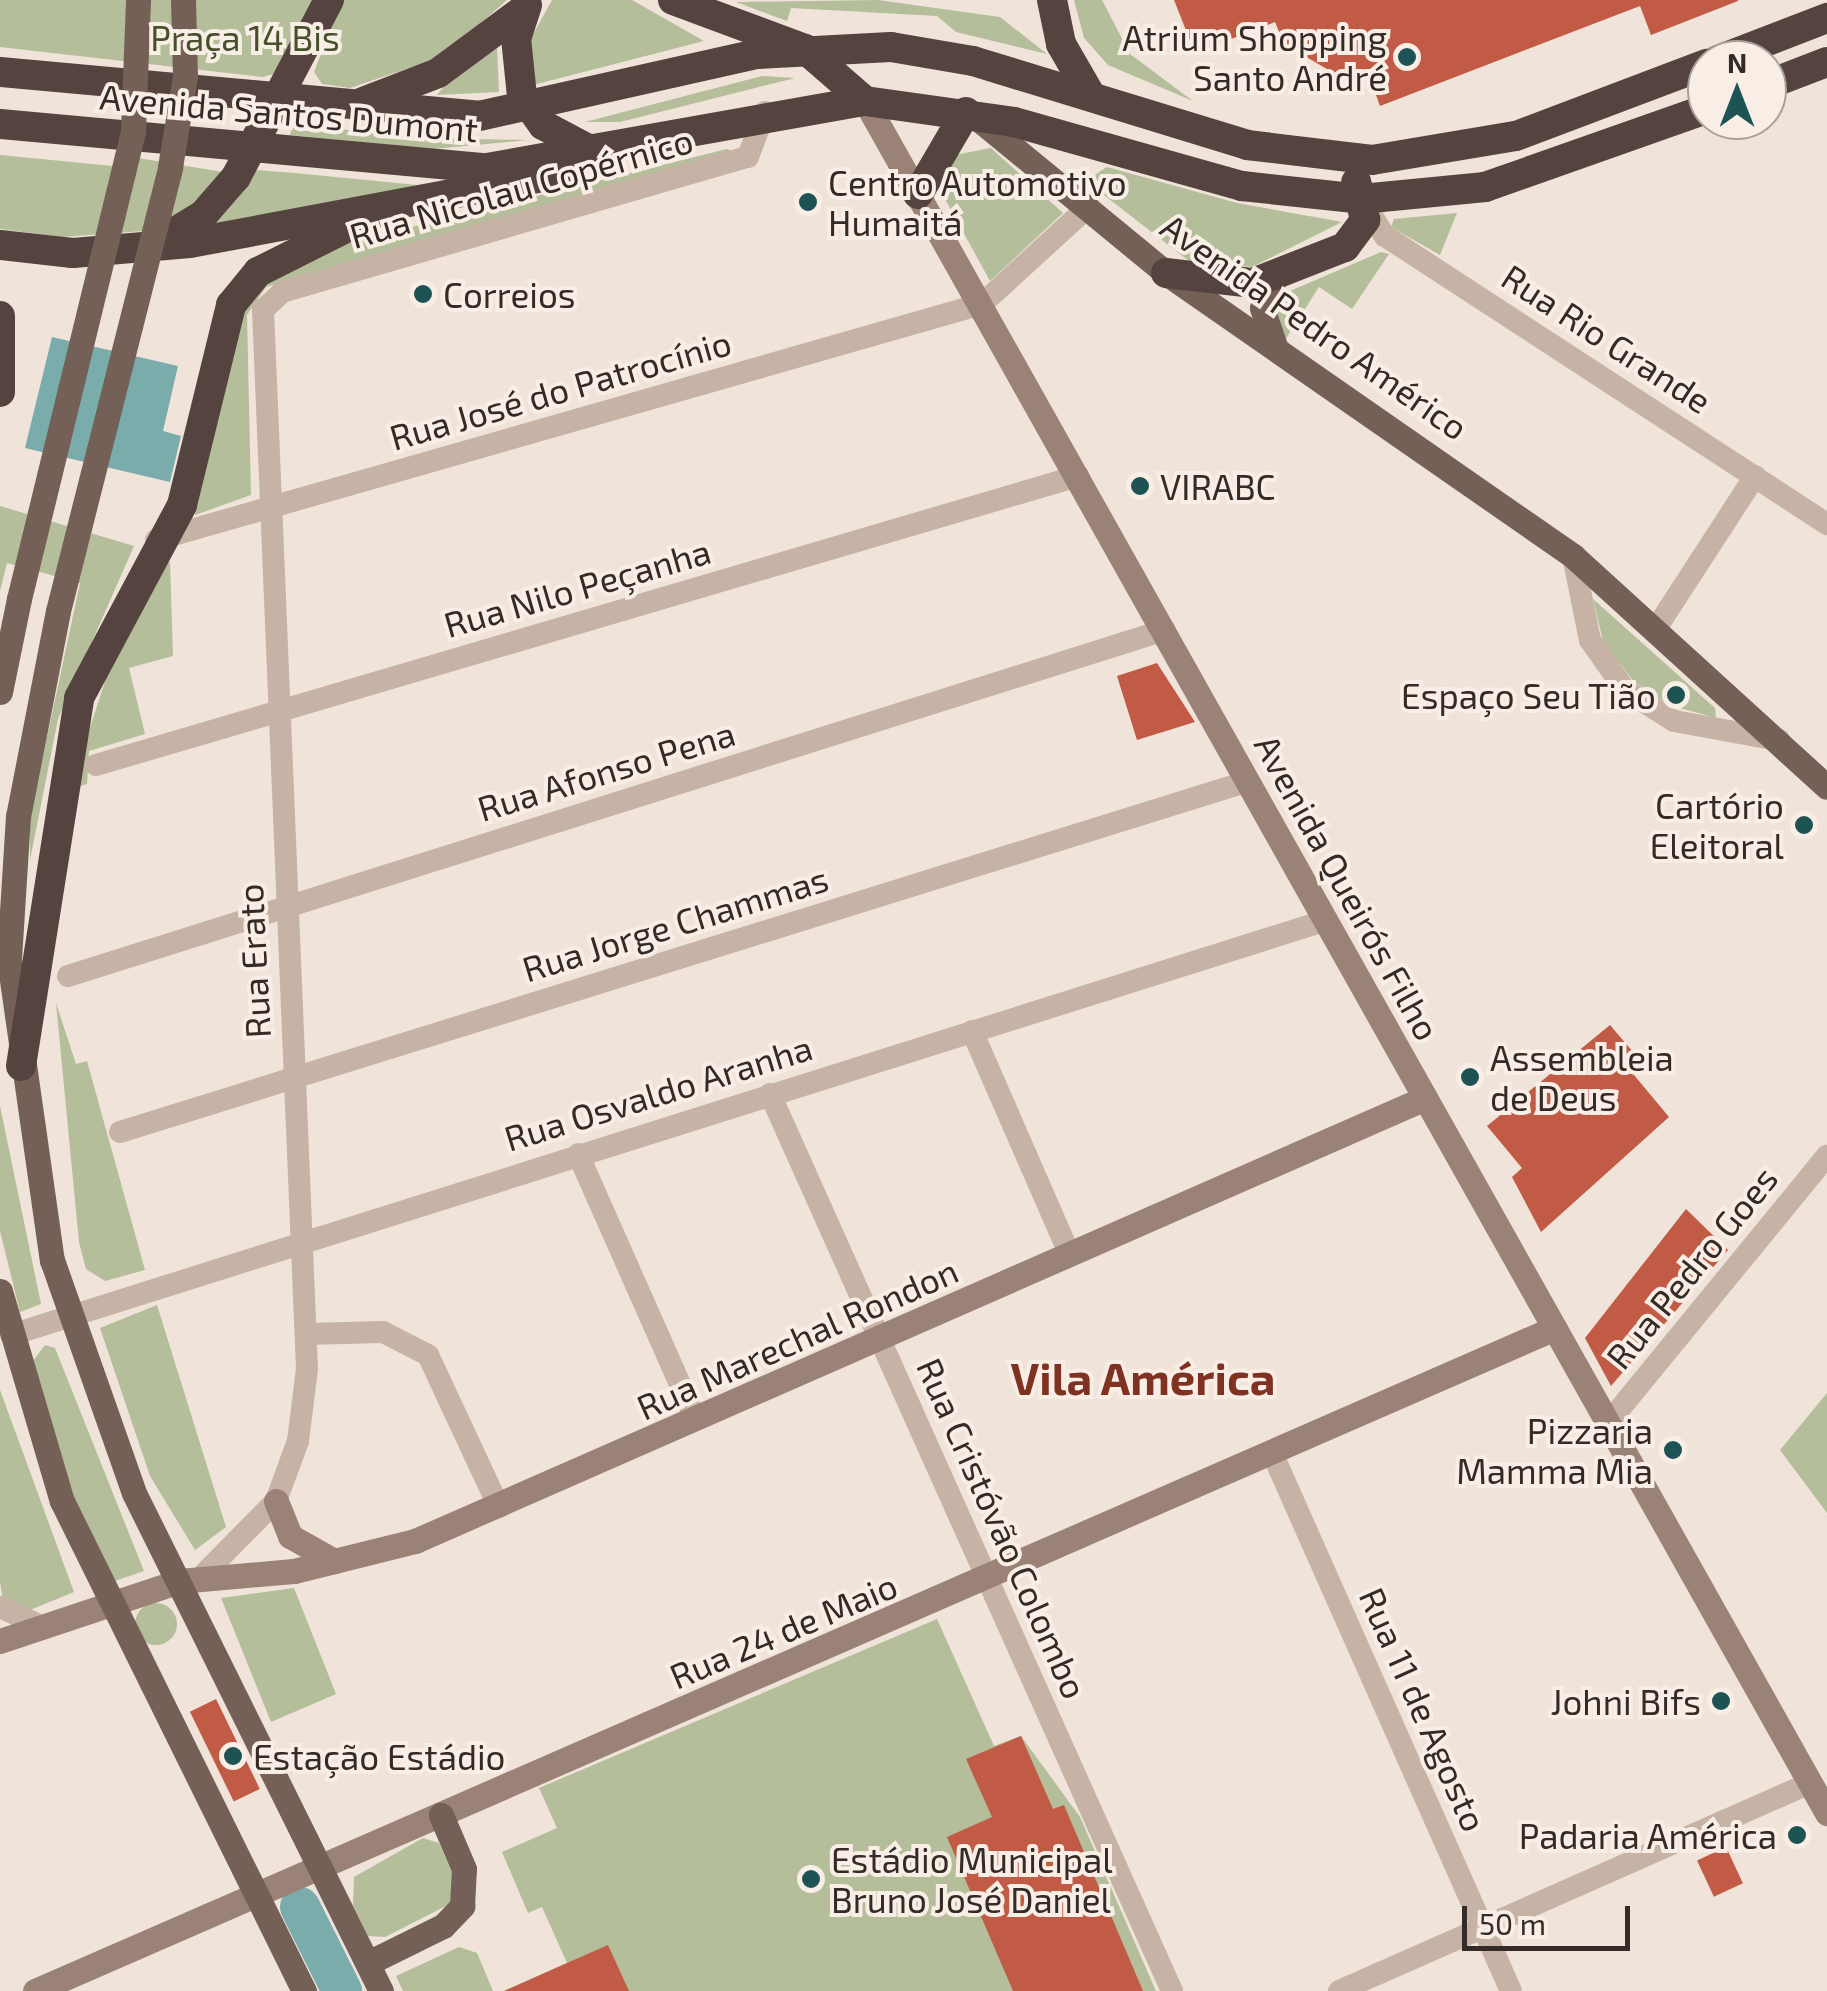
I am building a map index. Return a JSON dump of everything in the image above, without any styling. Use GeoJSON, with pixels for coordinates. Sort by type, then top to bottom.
{"type":"FeatureCollection","features":[{"type":"Feature","properties":{"kind":"highway"},"geometry":{"type":"LineString","coordinates":[[152,245],[202,215],[252,150],[329,0]]}},
{"type":"Feature","properties":{"kind":"highway"},"geometry":{"type":"LineString","coordinates":[[1052,0],[1062,44],[1091,96]]}},
{"type":"Feature","properties":{"kind":"highway"},"geometry":{"type":"LineString","coordinates":[[684,2],[805,49],[865,101]]}},
{"type":"Feature","properties":{"kind":"highway"},"geometry":{"type":"LineString","coordinates":[[346,107],[424,81],[527,5]]}},
{"type":"Feature","properties":{"kind":"highway"},"geometry":{"type":"LineString","coordinates":[[527,5],[515,55],[528,110],[597,153]]}},
{"type":"Feature","properties":{"kind":"highway"},"geometry":{"type":"LineString","coordinates":[[1770,40],[1827,18]]}},
{"type":"Feature","properties":{"kind":"highway"},"geometry":{"type":"LineString","coordinates":[[805,49],[929,51],[1247,144],[1348,159],[1484,144],[1687,71]]}},
{"type":"Feature","properties":{"kind":"highway","name":"Avenida Santos Dumont"},"geometry":{"type":"LineString","coordinates":[[0,72],[457,116],[528,110],[805,49]]}},
{"type":"Feature","properties":{"kind":"highway"},"geometry":{"type":"LineString","coordinates":[[1787,78],[1827,62]]}},
{"type":"Feature","properties":{"kind":"highway","name":"Avenida Santos Dumont"},"geometry":{"type":"LineString","coordinates":[[0,124],[440,168],[597,153],[765,112],[865,101],[969,113],[1242,186],[1362,199],[1486,187],[1687,115]]}},
{"type":"Feature","properties":{"kind":"highway"},"geometry":{"type":"LineString","coordinates":[[918,194],[969,113]]}},
{"type":"Feature","properties":{"kind":"highway"},"geometry":{"type":"LineString","coordinates":[[0,245],[73,253],[372,215],[539,183],[597,153]]}},
{"type":"Feature","properties":{"kind":"highway"},"geometry":{"type":"LineString","coordinates":[[1166,273],[1274,280],[1355,240],[1362,199],[1348,159]]}},
{"type":"Feature","properties":{"kind":"highway"},"geometry":{"type":"LineString","coordinates":[[21,1066],[79,698],[156,540],[191,481],[236,295],[269,265],[372,215]]}},
{"type":"Feature","properties":{"kind":"highway"},"geometry":{"type":"LineString","coordinates":[[0,316],[0,392]]}},
{"type":"Feature","properties":{"kind":"main road"},"geometry":{"type":"LineString","coordinates":[[0,692],[133,131],[138,0]]}},
{"type":"Feature","properties":{"kind":"main road"},"geometry":{"type":"LineString","coordinates":[[183,0],[185,76],[170,168],[58,611],[12,874],[21,1066],[66,1318],[108,1434],[188,1581],[313,1870],[382,1991]]}},
{"type":"Feature","properties":{"kind":"main road","name":"Avenida Pedro Américo"},"geometry":{"type":"LineString","coordinates":[[969,113],[1089,206],[1166,273],[1573,556],[1658,628],[1827,786]]}},
{"type":"Feature","properties":{"kind":"main road"},"geometry":{"type":"LineString","coordinates":[[1274,280],[1262,308],[1276,348]]}},
{"type":"Feature","properties":{"kind":"main road"},"geometry":{"type":"LineString","coordinates":[[0,1292],[4,1339],[48,1464],[110,1603],[264,1891],[304,1991]]}},
{"type":"Feature","properties":{"kind":"main road"},"geometry":{"type":"LineString","coordinates":[[368,1962],[443,1926],[462,1906],[464,1869],[441,1815]]}},
{"type":"Feature","properties":{"kind":"street","name":"Avenida Queirós Filho"},"geometry":{"type":"LineString","coordinates":[[865,101],[1827,1813]]}},
{"type":"Feature","properties":{"kind":"street","name":"Rua Nicolau Copérnico"},"geometry":{"type":"LineString","coordinates":[[267,302],[748,158],[765,112]]}},
{"type":"Feature","properties":{"kind":"street","name":"Rua Rio Grande"},"geometry":{"type":"LineString","coordinates":[[1362,199],[1385,236],[1827,524]]}},
{"type":"Feature","properties":{"kind":"street"},"geometry":{"type":"LineString","coordinates":[[982,304],[1089,206]]}},
{"type":"Feature","properties":{"kind":"street","name":"Rua Erato"},"geometry":{"type":"LineString","coordinates":[[188,1581],[276,1501],[304,1411],[306,1334],[268,510],[267,302]]}},
{"type":"Feature","properties":{"kind":"street","name":"Rua José do Patrocínio"},"geometry":{"type":"LineString","coordinates":[[156,540],[982,304]]}},
{"type":"Feature","properties":{"kind":"street","name":"Rua Nilo Peçanha"},"geometry":{"type":"LineString","coordinates":[[96,765],[1078,476]]}},
{"type":"Feature","properties":{"kind":"street"},"geometry":{"type":"LineString","coordinates":[[1658,628],[1756,476]]}},
{"type":"Feature","properties":{"kind":"street"},"geometry":{"type":"LineString","coordinates":[[1573,556],[1590,640],[1625,690],[1674,720],[1778,740]]}},
{"type":"Feature","properties":{"kind":"street","name":"Rua Afonso Pena"},"geometry":{"type":"LineString","coordinates":[[68,976],[1165,630]]}},
{"type":"Feature","properties":{"kind":"street","name":"Rua Jorge Chammas"},"geometry":{"type":"LineString","coordinates":[[120,1132],[1250,781]]}},
{"type":"Feature","properties":{"kind":"street","name":"Rua Osvaldo Aranha"},"geometry":{"type":"LineString","coordinates":[[4,1339],[300,1240],[1327,920]]}},
{"type":"Feature","properties":{"kind":"street"},"geometry":{"type":"LineString","coordinates":[[972,1031],[1070,1255]]}},
{"type":"Feature","properties":{"kind":"street","name":"Rua Cristóvão Colombo"},"geometry":{"type":"LineString","coordinates":[[770,1094],[1172,1991]]}},
{"type":"Feature","properties":{"kind":"street","name":"Rua Marechal Rondon"},"geometry":{"type":"LineString","coordinates":[[0,1641],[188,1581],[334,1560],[500,1507],[1426,1098]]}},
{"type":"Feature","properties":{"kind":"street"},"geometry":{"type":"LineString","coordinates":[[578,1154],[696,1420]]}},
{"type":"Feature","properties":{"kind":"street","name":"Rua Pedro Goes"},"geometry":{"type":"LineString","coordinates":[[1609,1422],[1827,1156]]}},
{"type":"Feature","properties":{"kind":"street","name":"Rua 24 de Maio"},"geometry":{"type":"LineString","coordinates":[[35,1991],[988,1580],[1555,1328]]}},
{"type":"Feature","properties":{"kind":"street"},"geometry":{"type":"LineString","coordinates":[[306,1334],[383,1332],[428,1355],[500,1507]]}},
{"type":"Feature","properties":{"kind":"street","name":"Rua 11 de Agosto"},"geometry":{"type":"LineString","coordinates":[[1273,1455],[1511,1991]]}},
{"type":"Feature","properties":{"kind":"street"},"geometry":{"type":"LineString","coordinates":[[276,1501],[290,1536],[334,1560]]}},
{"type":"Feature","properties":{"kind":"street"},"geometry":{"type":"LineString","coordinates":[[0,1607],[41,1626]]}},
{"type":"Feature","properties":{"kind":"street"},"geometry":{"type":"LineString","coordinates":[[1339,1991],[1810,1783]]}},
{"type":"Feature","properties":{"kind":"green space","name":"Praça 14 Bis"},"geometry":{"type":"Polygon","coordinates":[[[0,0],[313,0],[277,73],[263,77],[0,47],[0,0]]]}},
{"type":"Feature","properties":{"kind":"green space","name":"Praça 14 Bis"},"geometry":{"type":"Polygon","coordinates":[[[342,0],[507,0],[442,57],[350,88],[322,84],[314,72],[342,0]]]}},
{"type":"Feature","properties":{"kind":"green space"},"geometry":{"type":"Polygon","coordinates":[[[552,0],[632,0],[704,41],[533,85],[530,40],[552,0]]]}},
{"type":"Feature","properties":{"kind":"green space"},"geometry":{"type":"Polygon","coordinates":[[[878,0],[1000,17],[1047,54],[956,32],[937,16],[791,8],[787,21],[736,2],[878,0]]]}},
{"type":"Feature","properties":{"kind":"green space"},"geometry":{"type":"Polygon","coordinates":[[[1074,0],[1102,0],[1130,54],[1193,101],[1108,65],[1084,38],[1074,0]]]}},
{"type":"Feature","properties":{"kind":"green space","name":"Praça 14 Bis"},"geometry":{"type":"Polygon","coordinates":[[[497,48],[499,92],[437,95],[445,85],[497,48]]]}},
{"type":"Feature","properties":{"kind":"green space"},"geometry":{"type":"Polygon","coordinates":[[[762,76],[795,78],[620,122],[585,122],[762,76]]]}},
{"type":"Feature","properties":{"kind":"green space","name":"Praça 14 Bis"},"geometry":{"type":"Polygon","coordinates":[[[293,124],[423,138],[528,140],[433,149],[290,135],[293,124]]]}},
{"type":"Feature","properties":{"kind":"green space"},"geometry":{"type":"Polygon","coordinates":[[[991,148],[1063,213],[990,281],[939,188],[955,155],[991,148]]]}},
{"type":"Feature","properties":{"kind":"green space"},"geometry":{"type":"Polygon","coordinates":[[[727,149],[739,154],[266,287],[247,315],[251,495],[195,515],[241,315],[269,279],[339,245],[727,149]]]}},
{"type":"Feature","properties":{"kind":"green space","name":"Praça 14 Bis"},"geometry":{"type":"Polygon","coordinates":[[[0,155],[113,166],[132,157],[223,172],[194,208],[144,231],[62,237],[0,229],[0,155]]]}},
{"type":"Feature","properties":{"kind":"green space"},"geometry":{"type":"Polygon","coordinates":[[[1107,167],[1237,203],[1342,222],[1252,267],[1189,261],[1100,192],[1093,176],[1107,167]]]}},
{"type":"Feature","properties":{"kind":"green space"},"geometry":{"type":"Polygon","coordinates":[[[255,170],[295,173],[438,187],[213,224],[255,170]]]}},
{"type":"Feature","properties":{"kind":"green space"},"geometry":{"type":"Polygon","coordinates":[[[1457,213],[1440,255],[1391,227],[1394,219],[1457,213]]]}},
{"type":"Feature","properties":{"kind":"green space"},"geometry":{"type":"Polygon","coordinates":[[[1381,252],[1389,254],[1352,309],[1319,287],[1285,340],[1273,323],[1283,294],[1381,252]]]}},
{"type":"Feature","properties":{"kind":"green space"},"geometry":{"type":"Polygon","coordinates":[[[0,506],[134,546],[58,719],[30,860],[30,817],[80,583],[7,563],[0,591],[0,506]]]}},
{"type":"Feature","properties":{"kind":"green space"},"geometry":{"type":"Polygon","coordinates":[[[170,562],[173,656],[129,668],[145,734],[89,751],[87,784],[70,789],[108,672],[155,567],[170,562]]]}},
{"type":"Feature","properties":{"kind":"green space"},"geometry":{"type":"Polygon","coordinates":[[[1593,599],[1715,708],[1716,718],[1669,705],[1634,682],[1603,641],[1593,599]]]}},
{"type":"Feature","properties":{"kind":"green space"},"geometry":{"type":"Polygon","coordinates":[[[56,1003],[76,1064],[87,1061],[145,1270],[105,1281],[86,1269],[79,1242],[56,1003]]]}},
{"type":"Feature","properties":{"kind":"green space"},"geometry":{"type":"Polygon","coordinates":[[[0,1106],[41,1304],[20,1312],[0,1231],[0,1106]]]}},
{"type":"Feature","properties":{"kind":"green space"},"geometry":{"type":"Polygon","coordinates":[[[157,1305],[226,1527],[195,1550],[150,1476],[100,1328],[157,1305]]]}},
{"type":"Feature","properties":{"kind":"green space"},"geometry":{"type":"Polygon","coordinates":[[[45,1345],[55,1348],[144,1571],[115,1581],[71,1491],[32,1362],[45,1345]]]}},
{"type":"Feature","properties":{"kind":"green space"},"geometry":{"type":"Polygon","coordinates":[[[0,1390],[74,1592],[25,1612],[3,1601],[0,1582],[0,1390]]]}},
{"type":"Feature","properties":{"kind":"green space"},"geometry":{"type":"Polygon","coordinates":[[[1827,1393],[1827,1513],[1780,1450],[1827,1393]]]}},
{"type":"Feature","properties":{"kind":"green space"},"geometry":{"type":"Polygon","coordinates":[[[294,1588],[336,1694],[271,1722],[221,1598],[294,1588]]]}},
{"type":"Feature","properties":{"kind":"green space"},"geometry":{"type":"Polygon","coordinates":[[[156,1603],[171,1609],[177,1624],[171,1639],[156,1645],[141,1639],[135,1624],[141,1609],[156,1603]]]}},
{"type":"Feature","properties":{"kind":"green space","name":"Estádio Municipal Bruno José Daniel"},"geometry":{"type":"Polygon","coordinates":[[[937,1619],[994,1746],[1021,1736],[1080,1817],[1156,1991],[504,1991],[567,1963],[542,1907],[528,1913],[502,1852],[557,1828],[539,1788],[937,1619]]]}},
{"type":"Feature","properties":{"kind":"green space"},"geometry":{"type":"Polygon","coordinates":[[[423,1838],[439,1843],[455,1879],[450,1904],[385,1937],[368,1936],[353,1905],[354,1877],[423,1838]]]}},
{"type":"Feature","properties":{"kind":"green space"},"geometry":{"type":"Polygon","coordinates":[[[459,1947],[477,1953],[493,1991],[403,1991],[396,1976],[459,1947]]]}},
{"type":"Feature","properties":{"kind":"water"},"geometry":{"type":"Polygon","coordinates":[[[52,337],[178,366],[163,431],[181,436],[170,482],[25,448],[52,337]]]}},
{"type":"Feature","properties":{"kind":"building","name":"Atrium Shopping Santo André"},"geometry":{"type":"Polygon","coordinates":[[[1174,0],[1738,1],[1651,35],[1640,6],[1380,106],[1369,76],[1351,83],[1284,44],[1275,22],[1195,53],[1174,0]]]}},
{"type":"Feature","properties":{"kind":"building"},"geometry":{"type":"Polygon","coordinates":[[[1157,663],[1195,722],[1137,740],[1117,676],[1157,663]]]}},
{"type":"Feature","properties":{"kind":"building"},"geometry":{"type":"Polygon","coordinates":[[[1610,1025],[1645,1066],[1634,1075],[1669,1117],[1541,1232],[1512,1177],[1522,1168],[1487,1126],[1610,1025]]]}},
{"type":"Feature","properties":{"kind":"building"},"geometry":{"type":"Polygon","coordinates":[[[1686,1209],[1728,1250],[1611,1386],[1585,1338],[1686,1209]]]}},
{"type":"Feature","properties":{"kind":"building"},"geometry":{"type":"Polygon","coordinates":[[[216,1699],[260,1789],[234,1802],[190,1712],[216,1699]]]}},
{"type":"Feature","properties":{"kind":"building"},"geometry":{"type":"Polygon","coordinates":[[[1021,1736],[1053,1809],[1064,1805],[1143,1991],[1013,1991],[947,1837],[992,1817],[966,1759],[1021,1736]]]}},
{"type":"Feature","properties":{"kind":"building"},"geometry":{"type":"Polygon","coordinates":[[[1726,1847],[1743,1883],[1714,1897],[1697,1861],[1726,1847]]]}},
{"type":"Feature","properties":{"kind":"building"},"geometry":{"type":"Polygon","coordinates":[[[608,1945],[629,1991],[504,1991],[567,1963],[608,1945]]]}},
{"type":"Feature","properties":{"kind":"waterway"},"geometry":{"type":"LineString","coordinates":[[300,1907],[342,1991]]}},
{"type":"Feature","properties":{"kind":"place","name":"Atrium Shopping Santo André"},"geometry":{"type":"Point","coordinates":[1407,57]}},
{"type":"Feature","properties":{"kind":"place","name":"Centro Automotivo Humaitá"},"geometry":{"type":"Point","coordinates":[808,202]}},
{"type":"Feature","properties":{"kind":"place","name":"Correios"},"geometry":{"type":"Point","coordinates":[423,294]}},
{"type":"Feature","properties":{"kind":"place","name":"VIRABC"},"geometry":{"type":"Point","coordinates":[1140,486]}},
{"type":"Feature","properties":{"kind":"place","name":"Espaço Seu Tião"},"geometry":{"type":"Point","coordinates":[1676,695]}},
{"type":"Feature","properties":{"kind":"place","name":"Cartório Eleitoral"},"geometry":{"type":"Point","coordinates":[1804,825]}},
{"type":"Feature","properties":{"kind":"place","name":"Assembleia de Deus"},"geometry":{"type":"Point","coordinates":[1470,1077]}},
{"type":"Feature","properties":{"kind":"place","name":"Pizzaria Mamma Mia"},"geometry":{"type":"Point","coordinates":[1673,1450]}},
{"type":"Feature","properties":{"kind":"place","name":"Johni Bifs"},"geometry":{"type":"Point","coordinates":[1721,1701]}},
{"type":"Feature","properties":{"kind":"place","name":"Estação Estádio"},"geometry":{"type":"Point","coordinates":[233,1756]}},
{"type":"Feature","properties":{"kind":"place","name":"Padaria América"},"geometry":{"type":"Point","coordinates":[1797,1835]}},
{"type":"Feature","properties":{"kind":"place","name":"Estádio Municipal Bruno José Daniel"},"geometry":{"type":"Point","coordinates":[811,1879]}},
{"type":"Feature","properties":{"kind":"district","name":"Vila América"},"geometry":{"type":"Point","coordinates":[1143,1378]}}]}
